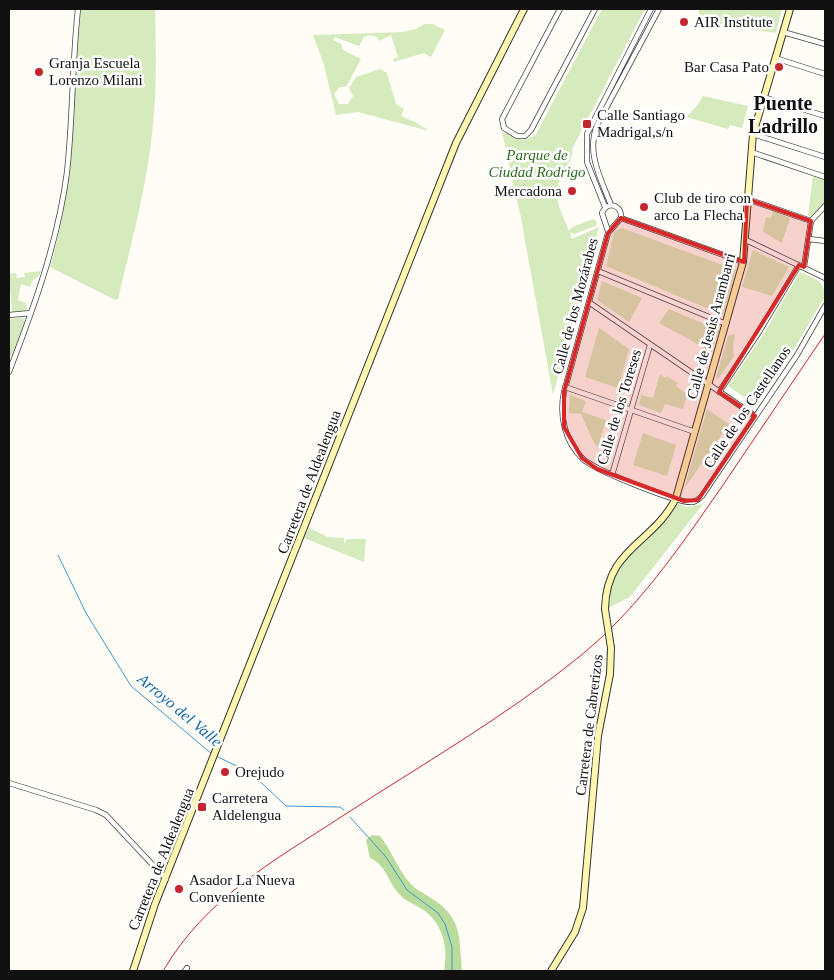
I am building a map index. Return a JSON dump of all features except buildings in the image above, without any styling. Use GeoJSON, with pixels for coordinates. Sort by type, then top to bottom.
{"type":"FeatureCollection","features":[{"type":"Feature","properties":{"kind":"street"},"geometry":{"type":"LineString","coordinates":[[9,372],[52,250],[67,172],[78,9]]}},
{"type":"Feature","properties":{"kind":"street","name":"Carretera de Aldealengua"},"geometry":{"type":"LineString","coordinates":[[133,971],[148,924],[212,766],[461,131],[524,9]]}},
{"type":"Feature","properties":{"kind":"street"},"geometry":{"type":"LineString","coordinates":[[560,9],[503,117],[502,126],[512,134],[521,137],[529,134],[595,9]]}},
{"type":"Feature","properties":{"kind":"street"},"geometry":{"type":"LineString","coordinates":[[605,208],[587,162],[587,134],[651,9]]}},
{"type":"Feature","properties":{"kind":"street"},"geometry":{"type":"LineString","coordinates":[[612,205],[594,162],[594,136],[597,125],[659,9]]}},
{"type":"Feature","properties":{"kind":"street","name":"Calle de Jesús Arambarri"},"geometry":{"type":"LineString","coordinates":[[676,498],[743,262],[746,240],[750,152],[753,134],[790,10]]}},
{"type":"Feature","properties":{"kind":"street"},"geometry":{"type":"LineString","coordinates":[[783,32],[825,44]]}},
{"type":"Feature","properties":{"kind":"street"},"geometry":{"type":"LineString","coordinates":[[775,58],[825,74]]}},
{"type":"Feature","properties":{"kind":"street"},"geometry":{"type":"LineString","coordinates":[[763,97],[825,116]]}},
{"type":"Feature","properties":{"kind":"street"},"geometry":{"type":"LineString","coordinates":[[753,134],[825,156]]}},
{"type":"Feature","properties":{"kind":"street"},"geometry":{"type":"LineString","coordinates":[[750,152],[825,177]]}},
{"type":"Feature","properties":{"kind":"street"},"geometry":{"type":"LineString","coordinates":[[748,199],[811,221]]}},
{"type":"Feature","properties":{"kind":"street"},"geometry":{"type":"LineString","coordinates":[[612,205],[618,207],[621,212],[621,218],[615,225],[604,223],[602,213],[605,208],[612,205]]}},
{"type":"Feature","properties":{"kind":"street"},"geometry":{"type":"LineString","coordinates":[[804,267],[811,221],[825,206]]}},
{"type":"Feature","properties":{"kind":"street"},"geometry":{"type":"LineString","coordinates":[[621,218],[743,262]]}},
{"type":"Feature","properties":{"kind":"street","name":"Calle de los Mozárabes"},"geometry":{"type":"LineString","coordinates":[[604,223],[608,231]]}},
{"type":"Feature","properties":{"kind":"street","name":"Calle de los Mozárabes"},"geometry":{"type":"LineString","coordinates":[[612,476],[597,470],[582,458],[570,441],[564,426],[562,412],[565,387],[590,303],[608,231],[615,225]]}},
{"type":"Feature","properties":{"kind":"street"},"geometry":{"type":"LineString","coordinates":[[809,239],[825,240]]}},
{"type":"Feature","properties":{"kind":"street"},"geometry":{"type":"LineString","coordinates":[[746,240],[825,278]]}},
{"type":"Feature","properties":{"kind":"street"},"geometry":{"type":"LineString","coordinates":[[719,392],[759,332],[799,265]]}},
{"type":"Feature","properties":{"kind":"street"},"geometry":{"type":"LineString","coordinates":[[598,271],[726,324]]}},
{"type":"Feature","properties":{"kind":"street"},"geometry":{"type":"LineString","coordinates":[[590,303],[756,416]]}},
{"type":"Feature","properties":{"kind":"street","name":"Calle de los Castellanos"},"geometry":{"type":"LineString","coordinates":[[612,476],[690,502],[698,500],[797,355],[825,306]]}},
{"type":"Feature","properties":{"kind":"street"},"geometry":{"type":"LineString","coordinates":[[9,315],[31,313]]}},
{"type":"Feature","properties":{"kind":"street","name":"Calle de los Toreses"},"geometry":{"type":"LineString","coordinates":[[612,476],[650,345]]}},
{"type":"Feature","properties":{"kind":"street"},"geometry":{"type":"LineString","coordinates":[[565,387],[695,432]]}},
{"type":"Feature","properties":{"kind":"street","name":"Carretera de Cabrerizos"},"geometry":{"type":"LineString","coordinates":[[551,971],[575,932],[583,908],[598,736],[610,674],[611,648],[605,609],[609,582],[616,566],[631,547],[662,521],[676,498]]}},
{"type":"Feature","properties":{"kind":"street"},"geometry":{"type":"LineString","coordinates":[[9,783],[101,812],[166,879]]}},
{"type":"Feature","properties":{"kind":"highlighted area"},"geometry":{"type":"Polygon","coordinates":[[[747,199],[811,221],[804,267],[799,265],[719,392],[755,416],[698,500],[684,501],[597,469],[582,458],[564,427],[564,392],[608,233],[621,218],[744,262],[747,199]]]}},
{"type":"Feature","properties":{"kind":"green space"},"geometry":{"type":"Polygon","coordinates":[[[81,9],[155,9],[154,119],[142,196],[118,299],[115,300],[50,267],[59,235],[68,171],[81,9]]]}},
{"type":"Feature","properties":{"kind":"green space","name":"Parque de Ciudad Rodrigo"},"geometry":{"type":"Polygon","coordinates":[[[602,9],[645,9],[572,149],[570,161],[557,188],[558,201],[569,231],[572,227],[593,219],[597,222],[596,226],[574,234],[570,232],[572,239],[599,227],[553,395],[521,218],[502,132],[522,140],[535,136],[602,9]]]}},
{"type":"Feature","properties":{"kind":"green space"},"geometry":{"type":"Polygon","coordinates":[[[699,9],[782,9],[776,33],[699,20],[699,9]]]}},
{"type":"Feature","properties":{"kind":"green space"},"geometry":{"type":"Polygon","coordinates":[[[424,24],[433,24],[445,30],[431,57],[424,53],[394,62],[393,59],[398,57],[391,35],[379,41],[377,37],[369,35],[364,37],[359,46],[335,37],[333,40],[341,44],[343,50],[361,59],[346,87],[340,87],[334,94],[339,104],[348,104],[353,96],[349,88],[356,77],[380,69],[387,73],[396,104],[404,109],[401,116],[429,131],[358,112],[336,115],[324,65],[313,35],[402,32],[416,29],[424,24]]]}},
{"type":"Feature","properties":{"kind":"green space"},"geometry":{"type":"Polygon","coordinates":[[[703,96],[748,106],[742,128],[730,125],[728,129],[686,117],[697,106],[703,96]]]}},
{"type":"Feature","properties":{"kind":"green space"},"geometry":{"type":"Polygon","coordinates":[[[813,175],[825,179],[825,203],[811,217],[808,215],[813,175]]]}},
{"type":"Feature","properties":{"kind":"green space"},"geometry":{"type":"Polygon","coordinates":[[[773,211],[790,218],[782,243],[763,232],[766,217],[771,218],[773,211]]]}},
{"type":"Feature","properties":{"kind":"green space"},"geometry":{"type":"Polygon","coordinates":[[[622,228],[736,270],[723,315],[606,266],[614,232],[622,228]]]}},
{"type":"Feature","properties":{"kind":"green space"},"geometry":{"type":"Polygon","coordinates":[[[753,250],[789,267],[772,296],[742,287],[753,250]]]}},
{"type":"Feature","properties":{"kind":"green space"},"geometry":{"type":"Polygon","coordinates":[[[41,271],[30,287],[21,284],[18,300],[26,303],[27,310],[12,312],[9,274],[16,273],[17,278],[25,277],[24,273],[41,271]]]}},
{"type":"Feature","properties":{"kind":"green space"},"geometry":{"type":"Polygon","coordinates":[[[800,272],[814,278],[821,284],[824,298],[792,352],[756,405],[728,386],[763,335],[800,272]]]}},
{"type":"Feature","properties":{"kind":"green space"},"geometry":{"type":"Polygon","coordinates":[[[602,281],[642,298],[629,322],[597,300],[602,281]]]}},
{"type":"Feature","properties":{"kind":"green space"},"geometry":{"type":"Polygon","coordinates":[[[669,309],[719,330],[712,352],[659,323],[669,309]]]}},
{"type":"Feature","properties":{"kind":"green space"},"geometry":{"type":"Polygon","coordinates":[[[22,317],[25,321],[13,356],[9,356],[9,319],[22,317]]]}},
{"type":"Feature","properties":{"kind":"green space"},"geometry":{"type":"Polygon","coordinates":[[[599,328],[629,349],[618,388],[585,377],[599,328]]]}},
{"type":"Feature","properties":{"kind":"green space"},"geometry":{"type":"Polygon","coordinates":[[[735,334],[734,356],[718,379],[716,378],[728,336],[735,334]]]}},
{"type":"Feature","properties":{"kind":"green space"},"geometry":{"type":"Polygon","coordinates":[[[660,374],[678,383],[676,386],[687,394],[683,409],[665,404],[661,413],[639,405],[641,395],[653,398],[660,374]]]}},
{"type":"Feature","properties":{"kind":"green space"},"geometry":{"type":"Polygon","coordinates":[[[570,395],[586,401],[582,412],[606,420],[598,447],[594,443],[581,414],[569,413],[570,395]]]}},
{"type":"Feature","properties":{"kind":"green space"},"geometry":{"type":"Polygon","coordinates":[[[707,409],[729,424],[684,489],[707,409]]]}},
{"type":"Feature","properties":{"kind":"green space"},"geometry":{"type":"Polygon","coordinates":[[[643,433],[676,445],[667,476],[633,465],[643,433]]]}},
{"type":"Feature","properties":{"kind":"green space"},"geometry":{"type":"Polygon","coordinates":[[[679,504],[687,507],[703,504],[630,597],[608,608],[610,593],[618,570],[631,554],[660,527],[679,504]]]}},
{"type":"Feature","properties":{"kind":"green space"},"geometry":{"type":"Polygon","coordinates":[[[309,528],[328,537],[344,538],[344,544],[347,539],[366,539],[364,562],[304,538],[309,528]]]}},
{"type":"Feature","properties":{"kind":"green space"},"geometry":{"type":"Polygon","coordinates":[[[372,835],[380,836],[411,885],[434,900],[450,915],[458,931],[462,971],[444,971],[445,946],[437,924],[425,911],[399,894],[380,865],[370,858],[366,840],[372,835]]]}},
{"type":"Feature","properties":{"kind":"waterway","name":"Arroyo del Valle"},"geometry":{"type":"LineString","coordinates":[[58,555],[86,613],[131,686],[212,754]]}},
{"type":"Feature","properties":{"kind":"waterway","name":"Arroyo del Valle"},"geometry":{"type":"LineString","coordinates":[[216,756],[251,773],[286,806],[340,807],[344,810]]}},
{"type":"Feature","properties":{"kind":"waterway","name":"Arroyo del Valle"},"geometry":{"type":"LineString","coordinates":[[350,817],[386,857],[407,890],[438,913],[445,924],[452,947],[452,971]]}},
{"type":"Feature","properties":{"kind":"railway"},"geometry":{"type":"LineString","coordinates":[[163,971],[180,945],[199,922],[242,884],[290,850],[522,700],[579,657],[620,619],[674,554],[825,334]]}},
{"type":"Feature","properties":{"kind":"place","name":"AIR Institute"},"geometry":{"type":"Point","coordinates":[684,22]}},
{"type":"Feature","properties":{"kind":"place","name":"Bar Casa Pato"},"geometry":{"type":"Point","coordinates":[779,67]}},
{"type":"Feature","properties":{"kind":"place","name":"Granja Escuela Lorenzo Milani"},"geometry":{"type":"Point","coordinates":[39,72]}},
{"type":"Feature","properties":{"kind":"place","name":"Calle Santiago Madrigal,s/n"},"geometry":{"type":"Point","coordinates":[587,124]}},
{"type":"Feature","properties":{"kind":"place","name":"Mercadona"},"geometry":{"type":"Point","coordinates":[572,191]}},
{"type":"Feature","properties":{"kind":"place","name":"Club de tiro con arco La Flecha"},"geometry":{"type":"Point","coordinates":[644,207]}},
{"type":"Feature","properties":{"kind":"place","name":"Orejudo"},"geometry":{"type":"Point","coordinates":[225,772]}},
{"type":"Feature","properties":{"kind":"place","name":"Carretera Aldelengua"},"geometry":{"type":"Point","coordinates":[202,807]}},
{"type":"Feature","properties":{"kind":"place","name":"Asador La Nueva Conveniente"},"geometry":{"type":"Point","coordinates":[179,889]}},
{"type":"Feature","properties":{"kind":"district","name":"Puente Ladrillo"},"geometry":{"type":"Point","coordinates":[783,114]}}]}
